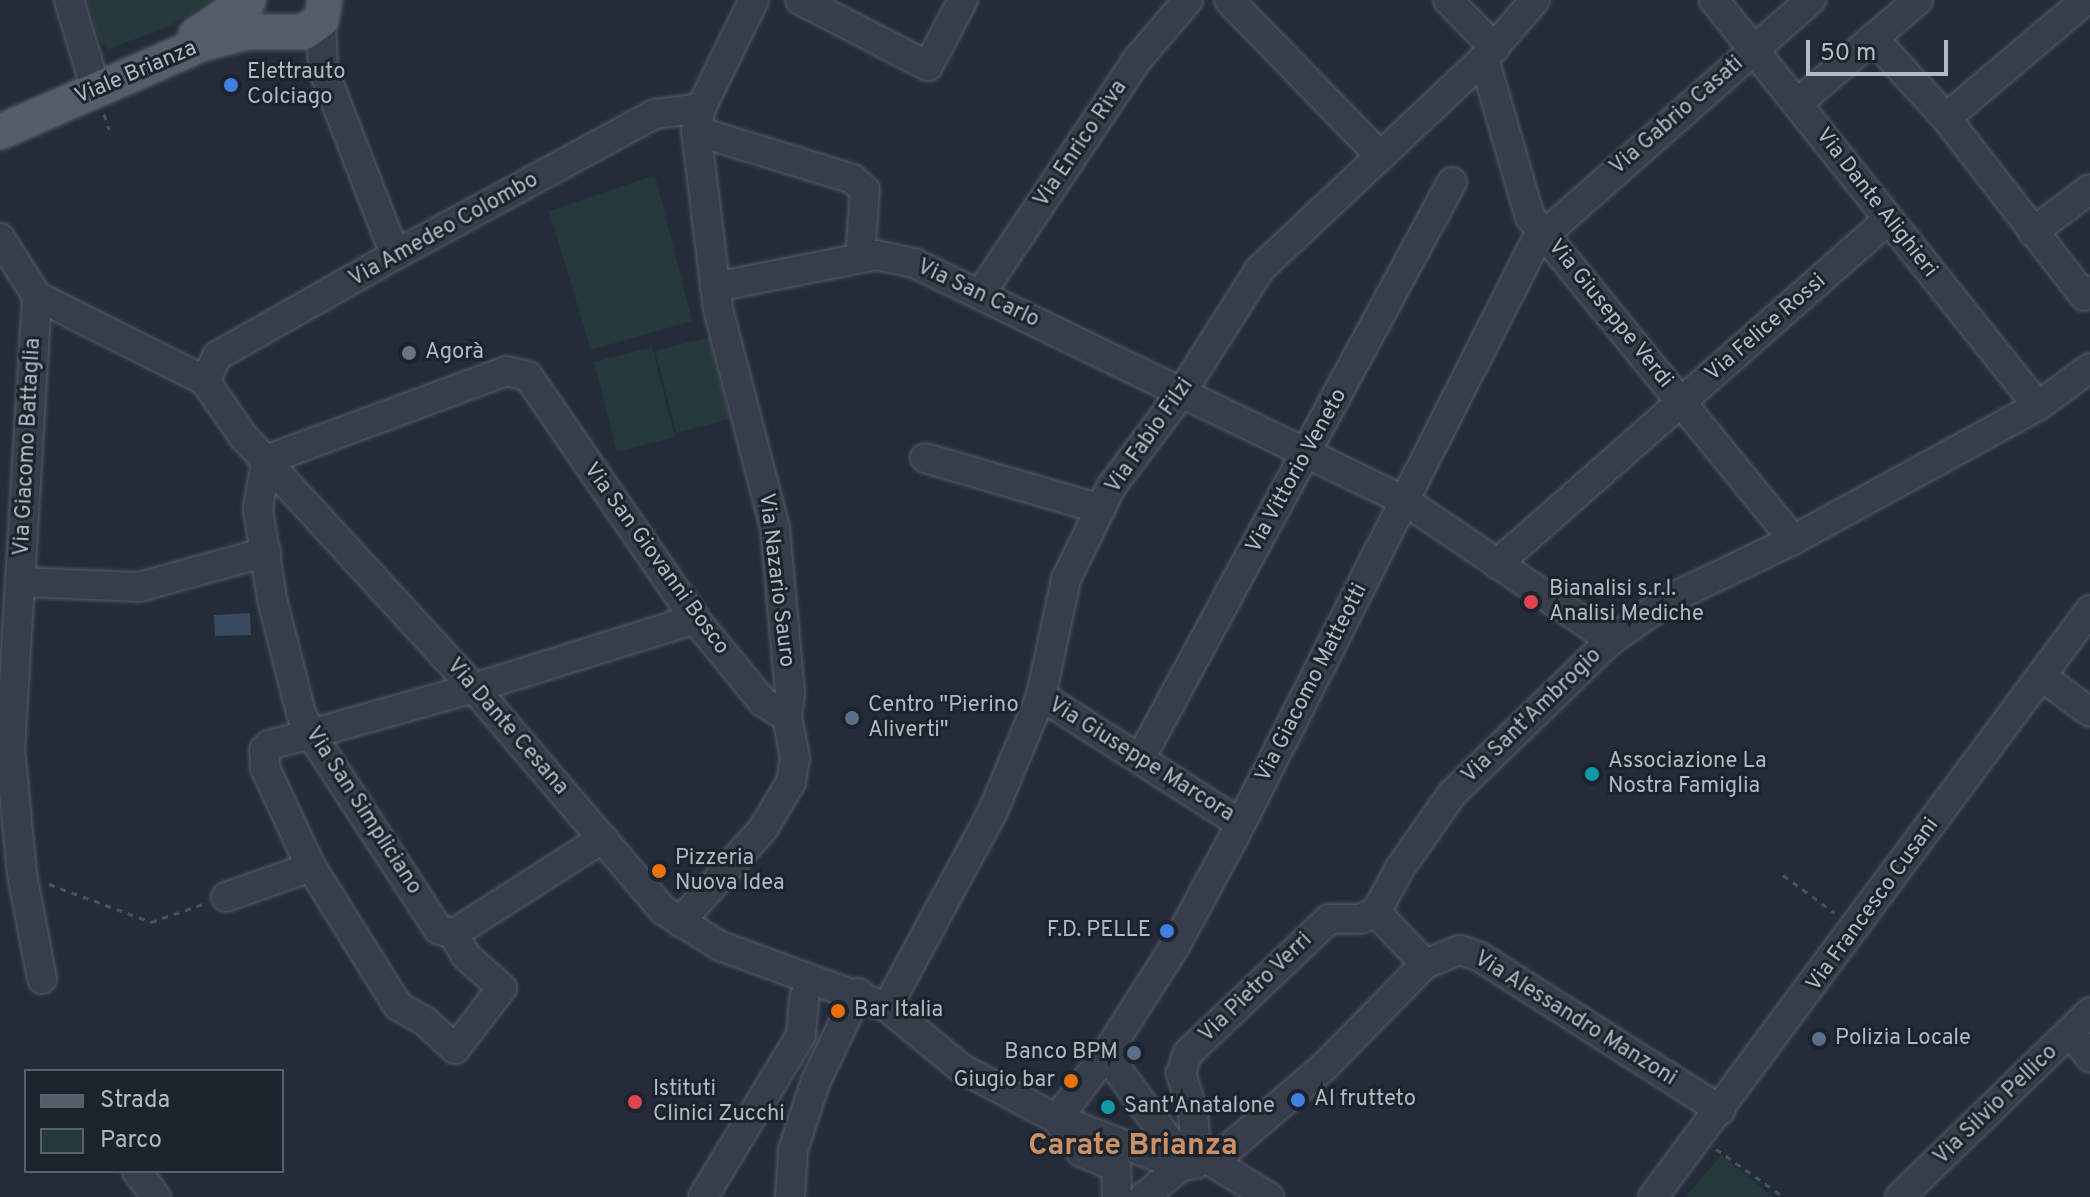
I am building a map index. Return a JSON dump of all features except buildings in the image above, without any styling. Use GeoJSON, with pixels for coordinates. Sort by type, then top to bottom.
{"type":"FeatureCollection","features":[{"type":"Feature","properties":{"kind":"main road","name":"Viale Brianza"},"geometry":{"type":"LineString","coordinates":[[0,113],[199,34],[248,0]]}},
{"type":"Feature","properties":{"kind":"main road","name":"Viale Brianza"},"geometry":{"type":"LineString","coordinates":[[0,132],[204,43],[275,20],[304,32],[326,6]]}},
{"type":"Feature","properties":{"kind":"street"},"geometry":{"type":"LineString","coordinates":[[69,0],[92,76]]}},
{"type":"Feature","properties":{"kind":"street"},"geometry":{"type":"LineString","coordinates":[[754,0],[698,120],[853,179],[865,190],[860,258]]}},
{"type":"Feature","properties":{"kind":"street"},"geometry":{"type":"LineString","coordinates":[[800,0],[928,66],[963,0]]}},
{"type":"Feature","properties":{"kind":"street","name":"Via Enrico Riva"},"geometry":{"type":"LineString","coordinates":[[981,293],[1137,60],[1188,0]]}},
{"type":"Feature","properties":{"kind":"street"},"geometry":{"type":"LineString","coordinates":[[1229,0],[1378,154]]}},
{"type":"Feature","properties":{"kind":"street"},"geometry":{"type":"LineString","coordinates":[[1448,0],[1489,53]]}},
{"type":"Feature","properties":{"kind":"street","name":"Via Fabio Filzi"},"geometry":{"type":"LineString","coordinates":[[887,1007],[993,811],[1041,696],[1066,579],[1101,509],[1180,395],[1260,269],[1378,154],[1489,53],[1535,0]]}},
{"type":"Feature","properties":{"kind":"street","name":"Via Dante Alighieri"},"geometry":{"type":"LineString","coordinates":[[1714,0],[2038,406]]}},
{"type":"Feature","properties":{"kind":"street","name":"Via Gabrio Casati"},"geometry":{"type":"LineString","coordinates":[[1543,233],[1811,0]]}},
{"type":"Feature","properties":{"kind":"street"},"geometry":{"type":"LineString","coordinates":[[1798,103],[1918,0]]}},
{"type":"Feature","properties":{"kind":"street"},"geometry":{"type":"LineString","coordinates":[[323,69],[326,6]]}},
{"type":"Feature","properties":{"kind":"street"},"geometry":{"type":"LineString","coordinates":[[1946,118],[2083,6]]}},
{"type":"Feature","properties":{"kind":"street"},"geometry":{"type":"LineString","coordinates":[[275,20],[323,69],[395,255]]}},
{"type":"Feature","properties":{"kind":"street"},"geometry":{"type":"LineString","coordinates":[[1873,38],[1946,118],[2033,232],[2087,294]]}},
{"type":"Feature","properties":{"kind":"street","name":"Via Giuseppe Verdi"},"geometry":{"type":"LineString","coordinates":[[1489,53],[1521,195],[1543,233],[1793,540]]}},
{"type":"Feature","properties":{"kind":"street","name":"Via Amedeo Colombo"},"geometry":{"type":"LineString","coordinates":[[205,381],[217,356],[655,114],[698,120]]}},
{"type":"Feature","properties":{"kind":"street","name":"Via Nazario Sauro"},"geometry":{"type":"LineString","coordinates":[[680,922],[780,805],[795,758],[787,717],[790,693],[775,528],[715,287],[698,120]]}},
{"type":"Feature","properties":{"kind":"street","name":"Via Vittorio Veneto"},"geometry":{"type":"LineString","coordinates":[[1140,759],[1452,182]]}},
{"type":"Feature","properties":{"kind":"street"},"geometry":{"type":"LineString","coordinates":[[2033,232],[2090,189]]}},
{"type":"Feature","properties":{"kind":"street","name":"Via Felice Rossi"},"geometry":{"type":"LineString","coordinates":[[1497,564],[1889,219]]}},
{"type":"Feature","properties":{"kind":"street","name":"Via Giacomo Matteotti"},"geometry":{"type":"LineString","coordinates":[[1057,1119],[1106,1054],[1175,946],[1241,824],[1543,233]]}},
{"type":"Feature","properties":{"kind":"street"},"geometry":{"type":"LineString","coordinates":[[0,238],[37,296],[205,381]]}},
{"type":"Feature","properties":{"kind":"street","name":"Via San Carlo"},"geometry":{"type":"LineString","coordinates":[[715,287],[876,255],[914,263],[981,293],[1180,395],[1405,501],[1611,640]]}},
{"type":"Feature","properties":{"kind":"street","name":"Via Giacomo Battaglia"},"geometry":{"type":"LineString","coordinates":[[37,296],[10,749],[22,874],[42,979]]}},
{"type":"Feature","properties":{"kind":"street","name":"Via Sant'Ambrogio"},"geometry":{"type":"LineString","coordinates":[[1376,912],[1452,794],[1611,640],[1670,599],[1793,540],[2038,406],[2090,368]]}},
{"type":"Feature","properties":{"kind":"street","name":"Via San Giovanni Bosco"},"geometry":{"type":"LineString","coordinates":[[266,460],[506,371],[528,376],[606,496],[695,619],[763,702],[787,717]]}},
{"type":"Feature","properties":{"kind":"street","name":"Via Dante Cesana"},"geometry":{"type":"LineString","coordinates":[[205,381],[266,460],[474,688],[650,896],[680,922],[769,965],[847,989],[887,1007],[961,1068],[1057,1119],[1197,1160]]}},
{"type":"Feature","properties":{"kind":"street"},"geometry":{"type":"LineString","coordinates":[[925,458],[1101,509]]}},
{"type":"Feature","properties":{"kind":"street","name":"Via San Simpliciano"},"geometry":{"type":"LineString","coordinates":[[266,460],[258,509],[290,684],[311,734],[438,929],[453,934],[466,956],[502,988],[455,1049],[426,1022],[398,1006],[311,867]]}},
{"type":"Feature","properties":{"kind":"street"},"geometry":{"type":"LineString","coordinates":[[20,582],[139,587],[266,552]]}},
{"type":"Feature","properties":{"kind":"street","name":"Via Francesco Cusani"},"geometry":{"type":"LineString","coordinates":[[1653,1197],[1856,929],[2090,610]]}},
{"type":"Feature","properties":{"kind":"street"},"geometry":{"type":"LineString","coordinates":[[226,897],[311,867],[263,756],[269,745],[474,688],[695,619]]}},
{"type":"Feature","properties":{"kind":"street"},"geometry":{"type":"LineString","coordinates":[[2042,677],[2090,712]]}},
{"type":"Feature","properties":{"kind":"street","name":"Via Giuseppe Marcora"},"geometry":{"type":"LineString","coordinates":[[1041,696],[1241,824]]}},
{"type":"Feature","properties":{"kind":"street"},"geometry":{"type":"LineString","coordinates":[[453,934],[603,838]]}},
{"type":"Feature","properties":{"kind":"street"},"geometry":{"type":"LineString","coordinates":[[1144,1197],[1325,1066],[1425,964],[1376,912]]}},
{"type":"Feature","properties":{"kind":"street","name":"Via Pietro Verri"},"geometry":{"type":"LineString","coordinates":[[1197,1160],[1195,1121],[1181,1073],[1188,1053],[1329,919],[1360,919],[1376,912]]}},
{"type":"Feature","properties":{"kind":"street","name":"Via Alessandro Manzoni"},"geometry":{"type":"LineString","coordinates":[[1425,964],[1460,950],[1480,957],[1720,1110]]}},
{"type":"Feature","properties":{"kind":"street","name":"Via Dante Cesana"},"geometry":{"type":"LineString","coordinates":[[769,965],[804,997]]}},
{"type":"Feature","properties":{"kind":"street"},"geometry":{"type":"LineString","coordinates":[[703,1197],[801,1035],[807,1016],[804,997],[847,989],[793,1150],[790,1197]]}},
{"type":"Feature","properties":{"kind":"street","name":"Via Silvio Pellico"},"geometry":{"type":"LineString","coordinates":[[1900,1197],[2090,1012]]}},
{"type":"Feature","properties":{"kind":"street"},"geometry":{"type":"LineString","coordinates":[[2071,1033],[2090,1057]]}},
{"type":"Feature","properties":{"kind":"street"},"geometry":{"type":"LineString","coordinates":[[1106,1054],[1171,1143],[1269,1197]]}},
{"type":"Feature","properties":{"kind":"street"},"geometry":{"type":"LineString","coordinates":[[1057,1119],[1081,1152],[1116,1167],[1117,1197]]}},
{"type":"Feature","properties":{"kind":"street"},"geometry":{"type":"LineString","coordinates":[[138,1173],[156,1197]]}},
{"type":"Feature","properties":{"kind":"path"},"geometry":{"type":"LineString","coordinates":[[22,874],[151,922],[226,897]]}},
{"type":"Feature","properties":{"kind":"path"},"geometry":{"type":"LineString","coordinates":[[1783,875],[1856,929]]}},
{"type":"Feature","properties":{"kind":"path"},"geometry":{"type":"LineString","coordinates":[[1700,1137],[1784,1197]]}},
{"type":"Feature","properties":{"kind":"green space"},"geometry":{"type":"Polygon","coordinates":[[[87,0],[214,0],[168,27],[108,49],[100,42],[87,0]]]}},
{"type":"Feature","properties":{"kind":"green space"},"geometry":{"type":"Polygon","coordinates":[[[655,175],[692,321],[591,350],[549,211],[655,175]]]}},
{"type":"Feature","properties":{"kind":"green space"},"geometry":{"type":"Polygon","coordinates":[[[709,337],[730,419],[676,433],[655,351],[709,337]]]}},
{"type":"Feature","properties":{"kind":"green space"},"geometry":{"type":"Polygon","coordinates":[[[652,347],[675,437],[617,452],[594,362],[652,347]]]}},
{"type":"Feature","properties":{"kind":"green space"},"geometry":{"type":"Polygon","coordinates":[[[1721,1155],[1773,1197],[1685,1197],[1721,1155]]]}},
{"type":"Feature","properties":{"kind":"water"},"geometry":{"type":"Polygon","coordinates":[[[250,613],[251,635],[215,636],[214,615],[250,613]]]}},
{"type":"Feature","properties":{"kind":"place","name":"Elettrauto Colciago"},"geometry":{"type":"Point","coordinates":[231,85]}},
{"type":"Feature","properties":{"kind":"place","name":"Agorà"},"geometry":{"type":"Point","coordinates":[409,353]}},
{"type":"Feature","properties":{"kind":"place","name":"Bianalisi s.r.l. Analisi Mediche"},"geometry":{"type":"Point","coordinates":[1531,602]}},
{"type":"Feature","properties":{"kind":"place","name":"Centro \"Pierino Aliverti\""},"geometry":{"type":"Point","coordinates":[852,718]}},
{"type":"Feature","properties":{"kind":"place","name":"Associazione La Nostra Famiglia"},"geometry":{"type":"Point","coordinates":[1592,774]}},
{"type":"Feature","properties":{"kind":"place","name":"Pizzeria Nuova Idea"},"geometry":{"type":"Point","coordinates":[659,871]}},
{"type":"Feature","properties":{"kind":"place","name":"F.D. PELLE"},"geometry":{"type":"Point","coordinates":[1167,931]}},
{"type":"Feature","properties":{"kind":"place","name":"Bar Italia"},"geometry":{"type":"Point","coordinates":[838,1011]}},
{"type":"Feature","properties":{"kind":"place","name":"Polizia Locale"},"geometry":{"type":"Point","coordinates":[1819,1039]}},
{"type":"Feature","properties":{"kind":"place","name":"Banco BPM"},"geometry":{"type":"Point","coordinates":[1134,1053]}},
{"type":"Feature","properties":{"kind":"place","name":"Giugio bar"},"geometry":{"type":"Point","coordinates":[1071,1081]}},
{"type":"Feature","properties":{"kind":"place","name":"Al frutteto"},"geometry":{"type":"Point","coordinates":[1298,1100]}},
{"type":"Feature","properties":{"kind":"place","name":"Istituti Clinici Zucchi"},"geometry":{"type":"Point","coordinates":[635,1102]}},
{"type":"Feature","properties":{"kind":"place","name":"Sant'Anatalone"},"geometry":{"type":"Point","coordinates":[1108,1107]}},
{"type":"Feature","properties":{"kind":"district","name":"Carate Brianza"},"geometry":{"type":"Point","coordinates":[1133,1147]}}]}
